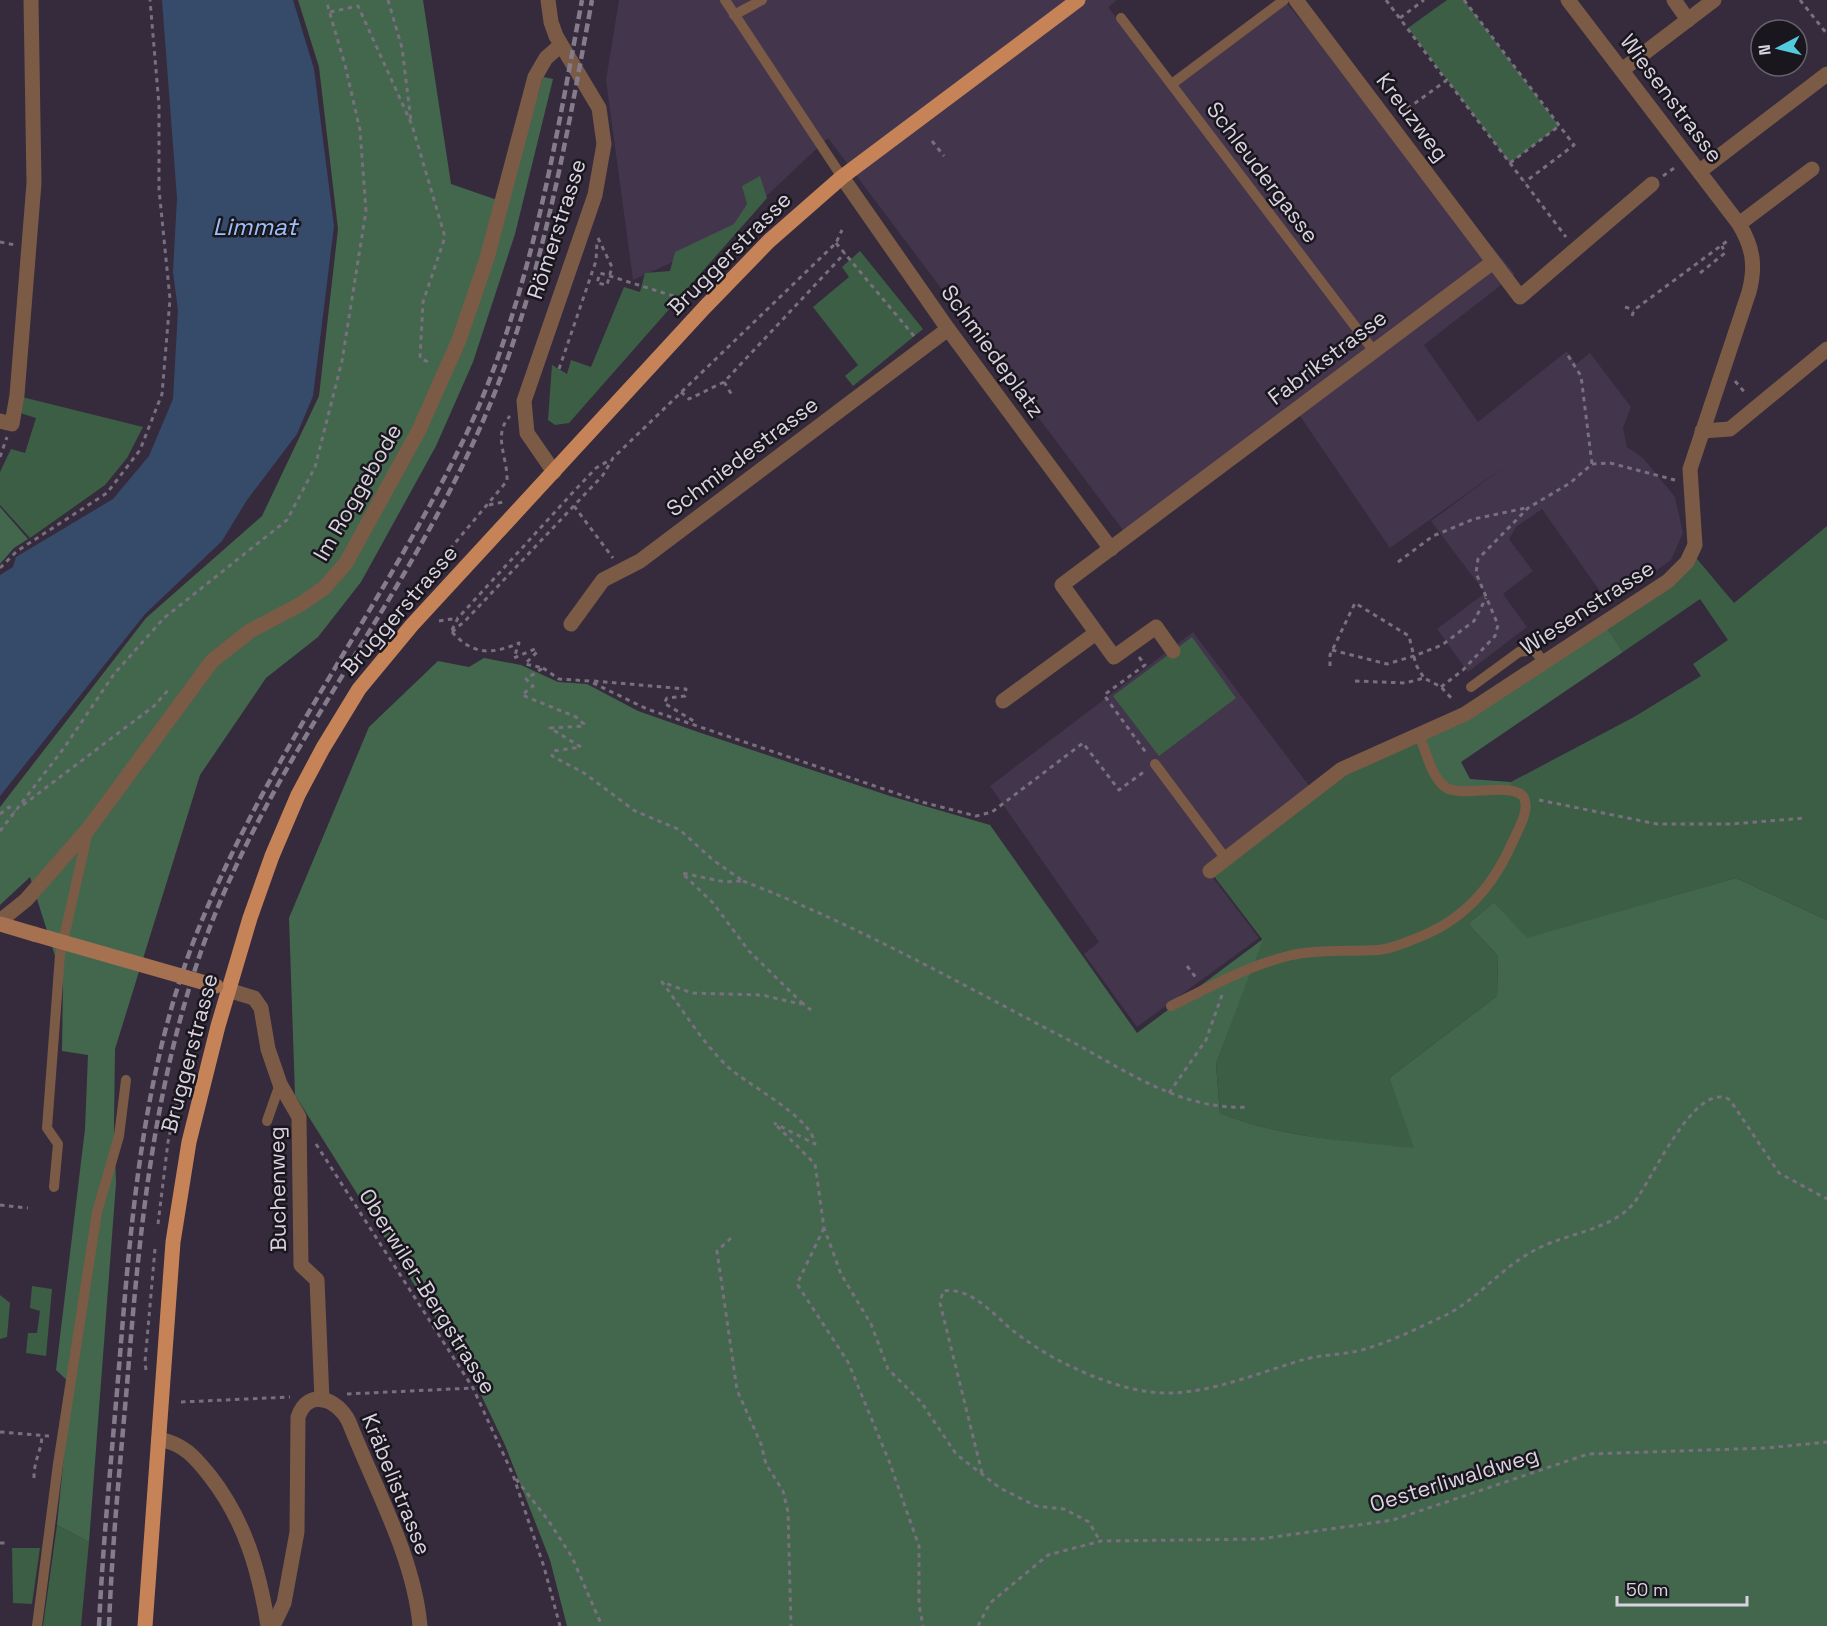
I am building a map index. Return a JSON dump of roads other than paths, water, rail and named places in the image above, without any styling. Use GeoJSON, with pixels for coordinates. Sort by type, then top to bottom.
{"type":"FeatureCollection","features":[{"type":"Feature","properties":{"kind":"main road","name":"Bruggerstrasse"},"geometry":{"type":"LineString","coordinates":[[145,1626],[173,1242],[179,1197],[222,988],[268,865],[298,795],[359,689],[412,625],[753,258],[804,208],[842,177],[1078,0]]}},
{"type":"Feature","properties":{"kind":"main road"},"geometry":{"type":"LineString","coordinates":[[0,923],[222,988]]}},
{"type":"Feature","properties":{"kind":"street"},"geometry":{"type":"LineString","coordinates":[[0,421],[12,424],[17,395],[34,183],[31,0]]}},
{"type":"Feature","properties":{"kind":"street","name":"Römerstrasse"},"geometry":{"type":"LineString","coordinates":[[548,0],[551,22],[561,45],[599,108],[603,130],[603,159],[595,195],[524,401],[527,433],[554,472]]}},
{"type":"Feature","properties":{"kind":"street","name":"Kreuzweg"},"geometry":{"type":"LineString","coordinates":[[1294,0],[1389,122],[1493,262]]}},
{"type":"Feature","properties":{"kind":"street","name":"Wiesenstrasse"},"geometry":{"type":"LineString","coordinates":[[1210,871],[1342,769],[1465,714],[1668,581],[1687,562],[1695,545],[1690,469],[1752,282],[1753,255],[1700,171],[1568,0]]}},
{"type":"Feature","properties":{"kind":"street"},"geometry":{"type":"LineString","coordinates":[[1674,0],[1688,20]]}},
{"type":"Feature","properties":{"kind":"street"},"geometry":{"type":"LineString","coordinates":[[1622,70],[1714,0]]}},
{"type":"Feature","properties":{"kind":"street","name":"Im Roggebode"},"geometry":{"type":"LineString","coordinates":[[0,923],[26,900],[89,828],[212,661],[250,631],[302,604],[324,588],[346,563],[419,430],[446,372],[487,258],[535,77],[546,58],[561,45]]}},
{"type":"Feature","properties":{"kind":"street"},"geometry":{"type":"LineString","coordinates":[[1700,171],[1827,74]]}},
{"type":"Feature","properties":{"kind":"street"},"geometry":{"type":"LineString","coordinates":[[1737,230],[1812,169]]}},
{"type":"Feature","properties":{"kind":"street","name":"Schmiedeplatz"},"geometry":{"type":"LineString","coordinates":[[842,177],[948,329],[1111,549]]}},
{"type":"Feature","properties":{"kind":"street"},"geometry":{"type":"LineString","coordinates":[[1493,262],[1520,297],[1652,184]]}},
{"type":"Feature","properties":{"kind":"street","name":"Fabrikstrasse"},"geometry":{"type":"LineString","coordinates":[[1173,651],[1156,627],[1114,657],[1062,585],[1493,262]]}},
{"type":"Feature","properties":{"kind":"street","name":"Schmiedestrasse"},"geometry":{"type":"LineString","coordinates":[[571,624],[603,580],[640,561],[948,329]]}},
{"type":"Feature","properties":{"kind":"street"},"geometry":{"type":"LineString","coordinates":[[1702,431],[1730,429],[1827,349]]}},
{"type":"Feature","properties":{"kind":"street"},"geometry":{"type":"LineString","coordinates":[[1003,701],[1096,633]]}},
{"type":"Feature","properties":{"kind":"street","name":"Buchenweg"},"geometry":{"type":"LineString","coordinates":[[222,988],[254,998],[261,1008],[268,1049],[280,1084],[299,1117],[301,1265],[317,1280],[317,1400]]}},
{"type":"Feature","properties":{"kind":"street"},"geometry":{"type":"LineString","coordinates":[[273,1626],[284,1603],[297,1532],[298,1417],[300,1411],[317,1400]]}},
{"type":"Feature","properties":{"kind":"street","name":"Kräbelistrasse"},"geometry":{"type":"LineString","coordinates":[[317,1400],[339,1406],[349,1422],[408,1568],[420,1618]]}},
{"type":"Feature","properties":{"kind":"street"},"geometry":{"type":"LineString","coordinates":[[159,1439],[176,1443],[188,1450],[229,1502],[250,1546],[268,1626]]}},
{"type":"Feature","properties":{"kind":"street"},"geometry":{"type":"LineString","coordinates":[[420,1618],[431,1626]]}},
{"type":"Feature","properties":{"kind":"lane"},"geometry":{"type":"LineString","coordinates":[[725,0],[842,177]]}},
{"type":"Feature","properties":{"kind":"lane"},"geometry":{"type":"LineString","coordinates":[[734,15],[762,0]]}},
{"type":"Feature","properties":{"kind":"lane"},"geometry":{"type":"LineString","coordinates":[[1172,84],[1294,0]]}},
{"type":"Feature","properties":{"kind":"lane","name":"Schleudergasse"},"geometry":{"type":"LineString","coordinates":[[1121,18],[1373,350]]}},
{"type":"Feature","properties":{"kind":"lane"},"geometry":{"type":"LineString","coordinates":[[1471,687],[1522,651],[1534,650],[1544,662]]}},
{"type":"Feature","properties":{"kind":"lane"},"geometry":{"type":"LineString","coordinates":[[1171,1006],[1259,964],[1327,950],[1387,949],[1423,936],[1447,924],[1475,902],[1497,872],[1521,825],[1525,805],[1523,796],[1505,791],[1460,792],[1447,788],[1437,778],[1419,735]]}},
{"type":"Feature","properties":{"kind":"lane"},"geometry":{"type":"LineString","coordinates":[[1155,764],[1226,859]]}},
{"type":"Feature","properties":{"kind":"lane"},"geometry":{"type":"LineString","coordinates":[[54,1187],[58,1144],[47,1128],[60,955],[89,828]]}},
{"type":"Feature","properties":{"kind":"lane"},"geometry":{"type":"LineString","coordinates":[[37,1626],[59,1455],[97,1212],[119,1136],[126,1080]]}},
{"type":"Feature","properties":{"kind":"lane","name":"Buchenweg"},"geometry":{"type":"LineString","coordinates":[[267,1121],[280,1084]]}},
{"type":"Feature","properties":{"kind":"water","name":"Limmat"},"geometry":{"type":"Polygon","coordinates":[[[162,0],[293,0],[314,69],[334,226],[313,396],[297,434],[247,500],[222,541],[145,614],[0,796],[0,575],[13,567],[16,557],[113,499],[149,456],[173,399],[178,310],[173,272],[177,198],[162,0]]]}},
{"type":"Feature","properties":{"kind":"railway"},"geometry":{"type":"LineString","coordinates":[[99,1626],[134,1203],[151,1094],[178,987],[196,935],[224,870],[255,808],[431,503],[463,441],[486,388],[506,335],[537,225],[582,0]]}},
{"type":"Feature","properties":{"kind":"railway"},"geometry":{"type":"LineString","coordinates":[[109,1626],[116,1505],[143,1216],[160,1106],[187,997],[204,943],[231,877],[262,813],[408,568],[474,441],[497,388],[533,280],[547,225],[592,0]]}}]}
